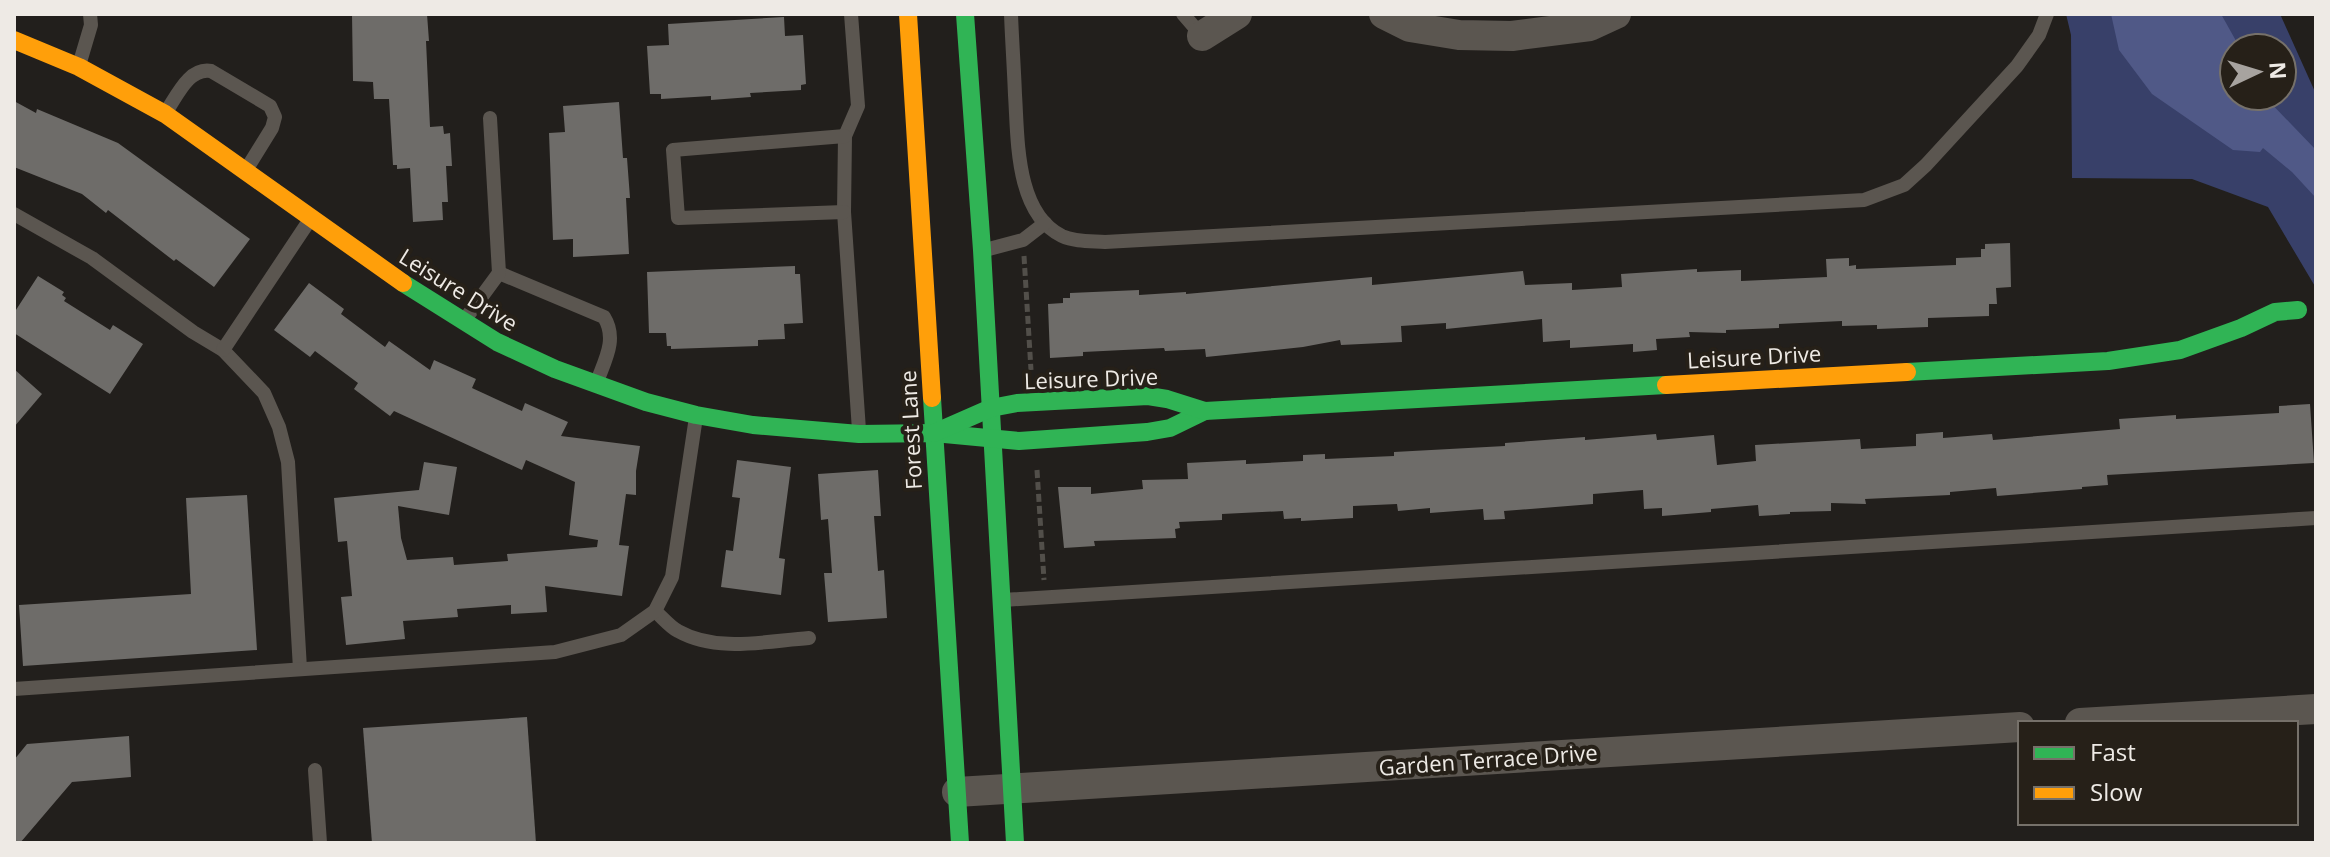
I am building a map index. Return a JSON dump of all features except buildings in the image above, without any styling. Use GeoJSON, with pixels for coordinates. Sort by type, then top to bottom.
{"type":"FeatureCollection","features":[{"type":"Feature","properties":{"kind":"street","name":"Forest Lane"},"geometry":{"type":"LineString","coordinates":[[908,14],[960,843]]}},
{"type":"Feature","properties":{"kind":"street"},"geometry":{"type":"LineString","coordinates":[[965,14],[982,250],[1015,843]]}},
{"type":"Feature","properties":{"kind":"street"},"geometry":{"type":"LineString","coordinates":[[1192,25],[1237,14]]}},
{"type":"Feature","properties":{"kind":"street"},"geometry":{"type":"LineString","coordinates":[[1384,14],[1410,27],[1459,35],[1512,36],[1590,26],[1616,14]]}},
{"type":"Feature","properties":{"kind":"street","name":"Leisure Drive"},"geometry":{"type":"LineString","coordinates":[[14,40],[79,67],[165,114],[310,219],[463,322],[497,342],[596,386],[696,415],[753,425],[859,434],[934,433],[1019,441],[1147,432],[1170,428],[1205,411]]}},
{"type":"Feature","properties":{"kind":"street","name":"Leisure Drive"},"geometry":{"type":"LineString","coordinates":[[934,433],[991,408],[1017,403],[1148,396],[1205,411],[2108,361],[2180,350],[2275,312],[2307,318]]}},
{"type":"Feature","properties":{"kind":"street"},"geometry":{"type":"LineString","coordinates":[[2114,721],[2316,709]]}},
{"type":"Feature","properties":{"kind":"street","name":"Garden Terrace Drive"},"geometry":{"type":"LineString","coordinates":[[957,792],[2018,727]]}},
{"type":"Feature","properties":{"kind":"lane"},"geometry":{"type":"LineString","coordinates":[[79,67],[91,25],[90,14]]}},
{"type":"Feature","properties":{"kind":"lane"},"geometry":{"type":"LineString","coordinates":[[851,14],[858,106],[845,136],[844,212],[859,434]]}},
{"type":"Feature","properties":{"kind":"lane"},"geometry":{"type":"LineString","coordinates":[[1011,14],[1019,159],[1033,205],[1045,223],[1060,235],[1076,240],[1105,242],[1864,200],[1904,185],[1926,165],[2017,66],[2039,35],[2047,14]]}},
{"type":"Feature","properties":{"kind":"lane"},"geometry":{"type":"LineString","coordinates":[[165,114],[193,73],[201,69],[211,71],[270,106],[275,117],[272,128],[246,170]]}},
{"type":"Feature","properties":{"kind":"lane"},"geometry":{"type":"LineString","coordinates":[[463,322],[499,273],[490,118]]}},
{"type":"Feature","properties":{"kind":"lane"},"geometry":{"type":"LineString","coordinates":[[844,212],[678,218],[673,150],[845,136]]}},
{"type":"Feature","properties":{"kind":"lane"},"geometry":{"type":"LineString","coordinates":[[14,214],[92,258],[193,332],[223,350],[264,393],[279,427],[288,462],[300,669]]}},
{"type":"Feature","properties":{"kind":"lane"},"geometry":{"type":"LineString","coordinates":[[223,350],[310,219]]}},
{"type":"Feature","properties":{"kind":"lane"},"geometry":{"type":"LineString","coordinates":[[982,250],[1023,240],[1045,223]]}},
{"type":"Feature","properties":{"kind":"lane"},"geometry":{"type":"LineString","coordinates":[[499,273],[604,317],[609,325],[610,347],[596,386]]}},
{"type":"Feature","properties":{"kind":"lane"},"geometry":{"type":"LineString","coordinates":[[14,689],[555,652],[621,635],[655,611],[672,577],[696,415]]}},
{"type":"Feature","properties":{"kind":"lane"},"geometry":{"type":"LineString","coordinates":[[1001,600],[2316,518]]}},
{"type":"Feature","properties":{"kind":"lane"},"geometry":{"type":"LineString","coordinates":[[655,611],[677,631],[699,639],[731,644],[809,638]]}},
{"type":"Feature","properties":{"kind":"lane"},"geometry":{"type":"LineString","coordinates":[[315,770],[320,843]]}},
{"type":"Feature","properties":{"kind":"path"},"geometry":{"type":"LineString","coordinates":[[1023,240],[1031,372]]}},
{"type":"Feature","properties":{"kind":"path"},"geometry":{"type":"LineString","coordinates":[[1036,457],[1045,597]]}},
{"type":"Feature","properties":{"kind":"shaded area"},"geometry":{"type":"Polygon","coordinates":[[[2066,14],[2280,14],[2288,32],[2218,32],[2218,112],[2298,112],[2298,54],[2316,94],[2316,288],[2268,207],[2192,179],[2072,178],[2071,35],[2066,14]]]}},
{"type":"Feature","properties":{"kind":"shaded area"},"geometry":{"type":"Polygon","coordinates":[[[2111,14],[2221,14],[2231,32],[2218,32],[2218,112],[2279,112],[2316,150],[2316,198],[2292,172],[2263,148],[2260,152],[2233,150],[2152,94],[2119,50],[2111,14]]]}},
{"type":"Feature","properties":{"kind":"traffic: fast"},"geometry":{"type":"LineString","coordinates":[[965,14],[982,250],[1015,843]]}},
{"type":"Feature","properties":{"kind":"traffic: fast"},"geometry":{"type":"LineString","coordinates":[[403,283],[497,342],[555,369],[646,402],[753,425],[859,434],[934,433],[1019,441],[1147,432],[1170,428],[1205,411]]}},
{"type":"Feature","properties":{"kind":"traffic: fast"},"geometry":{"type":"LineString","coordinates":[[1907,372],[2108,361],[2180,350],[2275,312],[2298,310]]}},
{"type":"Feature","properties":{"kind":"traffic: fast"},"geometry":{"type":"LineString","coordinates":[[934,433],[991,408],[1017,403],[1148,396],[1205,411],[1666,385]]}},
{"type":"Feature","properties":{"kind":"traffic: fast"},"geometry":{"type":"LineString","coordinates":[[932,398],[960,843]]}},
{"type":"Feature","properties":{"kind":"traffic: slow"},"geometry":{"type":"LineString","coordinates":[[908,14],[932,398]]}},
{"type":"Feature","properties":{"kind":"traffic: slow"},"geometry":{"type":"LineString","coordinates":[[14,40],[79,67],[165,114],[403,283]]}},
{"type":"Feature","properties":{"kind":"traffic: slow"},"geometry":{"type":"LineString","coordinates":[[1666,385],[1907,372]]}}]}
